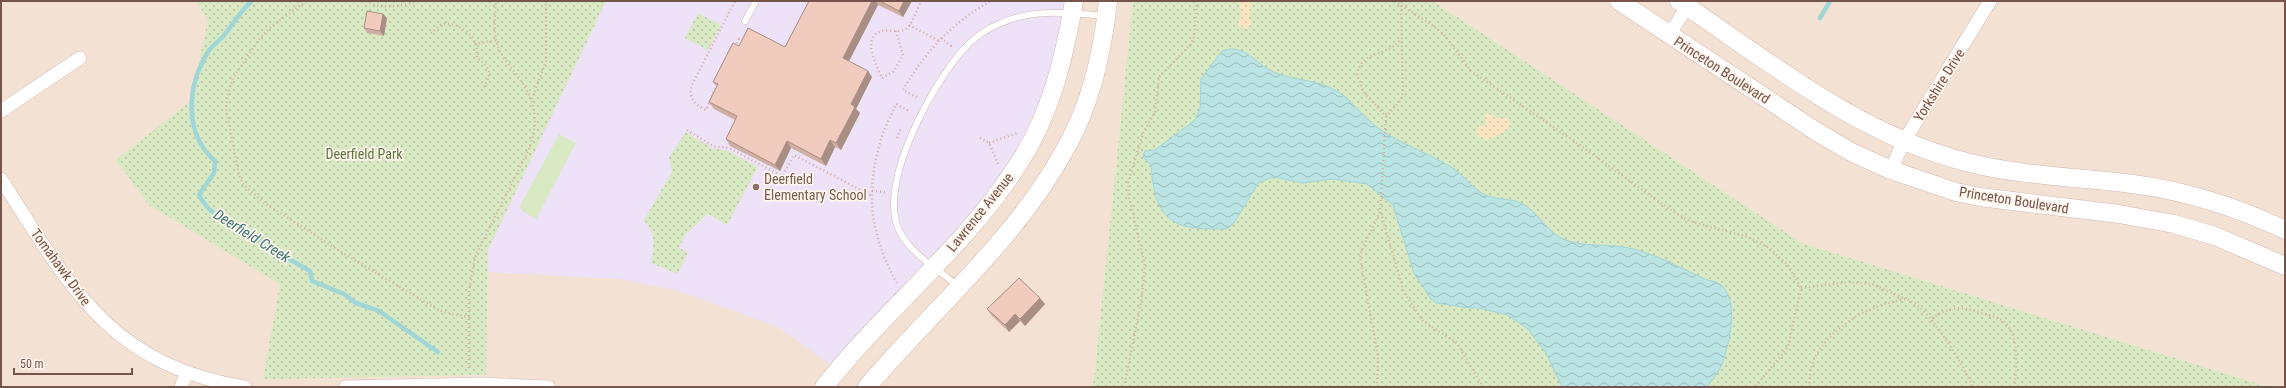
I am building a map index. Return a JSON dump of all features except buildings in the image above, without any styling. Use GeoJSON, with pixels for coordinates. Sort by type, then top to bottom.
{"type":"FeatureCollection","features":[{"type":"Feature","properties":{"kind":"street","name":"Princeton Boulevard"},"geometry":{"type":"LineString","coordinates":[[1619,1],[1817,132],[1853,153],[1892,170],[1956,192],[1980,197],[2119,214],[2174,224],[2215,236],[2285,266]]}},
{"type":"Feature","properties":{"kind":"street","name":"Yorkshire Drive"},"geometry":{"type":"LineString","coordinates":[[1892,170],[1904,141],[1990,1]]}},
{"type":"Feature","properties":{"kind":"street","name":"Princeton Boulevard"},"geometry":{"type":"LineString","coordinates":[[1685,3],[1831,104],[1882,132],[1904,141],[1966,162],[2002,170],[2165,189],[2236,209],[2285,230]]}},
{"type":"Feature","properties":{"kind":"street"},"geometry":{"type":"LineString","coordinates":[[1669,35],[1685,3]]}},
{"type":"Feature","properties":{"kind":"street","name":"Lawrence Avenue"},"geometry":{"type":"LineString","coordinates":[[824,387],[849,357],[977,221],[1020,163],[1049,103],[1060,69],[1073,7]]}},
{"type":"Feature","properties":{"kind":"street"},"geometry":{"type":"LineString","coordinates":[[867,387],[959,287],[1025,212],[1068,145],[1090,86],[1099,54],[1107,9]]}},
{"type":"Feature","properties":{"kind":"street"},"geometry":{"type":"LineString","coordinates":[[1,111],[80,58]]}},
{"type":"Feature","properties":{"kind":"street","name":"Tomahawk Drive"},"geometry":{"type":"LineString","coordinates":[[1,179],[59,270],[93,311],[131,344],[155,358],[187,372],[218,383],[244,387]]}},
{"type":"Feature","properties":{"kind":"street"},"geometry":{"type":"LineString","coordinates":[[181,387],[187,372]]}},
{"type":"Feature","properties":{"kind":"street"},"geometry":{"type":"LineString","coordinates":[[346,387],[482,384],[548,387]]}},
{"type":"Feature","properties":{"kind":"lane"},"geometry":{"type":"LineString","coordinates":[[745,21],[756,1]]}},
{"type":"Feature","properties":{"kind":"lane"},"geometry":{"type":"LineString","coordinates":[[959,287],[903,238],[896,222],[896,187],[900,165],[911,137],[939,80],[962,50],[981,33],[1001,23],[1049,11],[1073,7],[1107,9]]}},
{"type":"Feature","properties":{"kind":"path"},"geometry":{"type":"LineString","coordinates":[[306,1],[270,28],[260,38],[242,63],[230,86],[226,108],[228,124],[236,162],[243,184],[250,192],[343,254],[443,312],[469,317]]}},
{"type":"Feature","properties":{"kind":"path"},"geometry":{"type":"LineString","coordinates":[[366,1],[386,6],[400,6],[417,1]]}},
{"type":"Feature","properties":{"kind":"path"},"geometry":{"type":"LineString","coordinates":[[469,368],[469,291],[475,257],[526,155],[534,134],[534,107],[530,92],[500,52],[497,40],[496,1]]}},
{"type":"Feature","properties":{"kind":"path"},"geometry":{"type":"LineString","coordinates":[[532,99],[546,61],[546,1]]}},
{"type":"Feature","properties":{"kind":"path"},"geometry":{"type":"LineString","coordinates":[[719,82],[706,110],[693,102],[690,97],[692,85],[735,1]]}},
{"type":"Feature","properties":{"kind":"path"},"geometry":{"type":"LineString","coordinates":[[896,31],[903,55],[894,70],[882,78],[870,44],[877,33],[882,30],[903,31],[909,25],[921,1]]}},
{"type":"Feature","properties":{"kind":"path"},"geometry":{"type":"LineString","coordinates":[[1124,387],[1141,302],[1145,266],[1129,197],[1128,183],[1143,133],[1155,112],[1159,78],[1190,45],[1194,37],[1197,1]]}},
{"type":"Feature","properties":{"kind":"path"},"geometry":{"type":"LineString","coordinates":[[1395,1],[1440,32],[1471,72],[1574,141],[1673,212],[1690,221],[1748,237],[1768,248],[1787,264],[1801,288],[1788,347],[1755,387]]}},
{"type":"Feature","properties":{"kind":"path"},"geometry":{"type":"LineString","coordinates":[[917,97],[904,90],[910,78],[939,41],[960,20],[989,2]]}},
{"type":"Feature","properties":{"kind":"path"},"geometry":{"type":"LineString","coordinates":[[1378,387],[1378,357],[1360,257],[1381,208],[1386,117],[1400,101],[1403,93],[1404,71],[1400,40],[1401,4]]}},
{"type":"Feature","properties":{"kind":"path"},"geometry":{"type":"LineString","coordinates":[[431,33],[438,27],[450,24],[465,31],[475,44],[478,58],[488,66],[490,71],[489,81],[483,88]]}},
{"type":"Feature","properties":{"kind":"path"},"geometry":{"type":"LineString","coordinates":[[909,25],[939,41]]}},
{"type":"Feature","properties":{"kind":"path"},"geometry":{"type":"LineString","coordinates":[[732,54],[739,39],[746,43],[750,37]]}},
{"type":"Feature","properties":{"kind":"path"},"geometry":{"type":"LineString","coordinates":[[475,44],[497,40]]}},
{"type":"Feature","properties":{"kind":"path"},"geometry":{"type":"LineString","coordinates":[[1386,117],[1364,92],[1359,82],[1358,72],[1362,61],[1367,57],[1392,48],[1400,40]]}},
{"type":"Feature","properties":{"kind":"path"},"geometry":{"type":"LineString","coordinates":[[898,285],[885,262],[878,242],[872,196],[873,168],[879,145],[896,104],[909,111]]}},
{"type":"Feature","properties":{"kind":"path"},"geometry":{"type":"LineString","coordinates":[[687,130],[713,146],[729,148],[782,176],[794,155],[872,196]]}},
{"type":"Feature","properties":{"kind":"path"},"geometry":{"type":"LineString","coordinates":[[980,138],[989,142],[1020,132]]}},
{"type":"Feature","properties":{"kind":"path"},"geometry":{"type":"LineString","coordinates":[[989,142],[999,168]]}},
{"type":"Feature","properties":{"kind":"path"},"geometry":{"type":"LineString","coordinates":[[1380,212],[1404,293],[1423,321],[1457,343],[1483,387]]}},
{"type":"Feature","properties":{"kind":"path"},"geometry":{"type":"LineString","coordinates":[[1801,288],[1850,282],[1872,284],[1922,307],[1932,318],[1973,387]]}},
{"type":"Feature","properties":{"kind":"path"},"geometry":{"type":"LineString","coordinates":[[1809,387],[1810,372],[1818,353],[1830,338],[1856,317],[1874,306],[1905,299]]}},
{"type":"Feature","properties":{"kind":"path"},"geometry":{"type":"LineString","coordinates":[[1932,318],[1944,311],[1958,307],[2002,321],[2009,328],[2017,358],[2014,387]]}},
{"type":"Feature","properties":{"kind":"shaded area"},"geometry":{"type":"Polygon","coordinates":[[[1,1],[1133,1],[1093,387],[1,387],[1,1]]]}},
{"type":"Feature","properties":{"kind":"shaded area","name":"Deerfield Elementary School"},"geometry":{"type":"Polygon","coordinates":[[[606,1],[1065,1],[1059,38],[1041,100],[1017,151],[1000,177],[965,221],[831,365],[778,327],[676,290],[619,279],[488,272],[488,250],[606,1]]]}},
{"type":"Feature","properties":{"kind":"shaded area"},"geometry":{"type":"Polygon","coordinates":[[[1433,1],[2285,1],[2285,387],[2269,387],[1802,243],[1433,1]]]}},
{"type":"Feature","properties":{"kind":"green space","name":"Deerfield Park"},"geometry":{"type":"Polygon","coordinates":[[[196,1],[606,1],[488,250],[486,375],[263,379],[280,284],[149,205],[116,160],[191,101],[208,20],[196,1]]]}},
{"type":"Feature","properties":{"kind":"green space"},"geometry":{"type":"Polygon","coordinates":[[[1133,1],[1433,1],[1802,243],[2269,387],[1093,387],[1133,1]]]}},
{"type":"Feature","properties":{"kind":"green space"},"geometry":{"type":"Polygon","coordinates":[[[698,13],[721,25],[708,50],[685,38],[698,13]]]}},
{"type":"Feature","properties":{"kind":"green space"},"geometry":{"type":"Polygon","coordinates":[[[686,132],[712,148],[728,151],[758,167],[727,225],[708,214],[685,235],[679,248],[688,252],[678,274],[651,263],[653,240],[651,230],[644,220],[672,172],[669,157],[686,132]]]}},
{"type":"Feature","properties":{"kind":"green space"},"geometry":{"type":"Polygon","coordinates":[[[559,134],[576,143],[536,219],[522,211],[520,206],[559,134]]]}},
{"type":"Feature","properties":{"kind":"sand"},"geometry":{"type":"Polygon","coordinates":[[[1239,1],[1252,1],[1249,18],[1252,24],[1246,29],[1240,27],[1238,23],[1241,14],[1239,1]]]}},
{"type":"Feature","properties":{"kind":"sand"},"geometry":{"type":"Polygon","coordinates":[[[1488,113],[1498,118],[1507,118],[1511,125],[1504,132],[1487,140],[1478,136],[1476,132],[1479,126],[1486,125],[1485,115],[1488,113]]]}},
{"type":"Feature","properties":{"kind":"water"},"geometry":{"type":"Polygon","coordinates":[[[1231,49],[1238,50],[1249,55],[1263,66],[1281,75],[1321,84],[1335,90],[1346,98],[1377,127],[1406,144],[1445,163],[1454,169],[1478,191],[1492,197],[1513,200],[1527,206],[1550,230],[1561,238],[1576,243],[1635,249],[1655,256],[1719,284],[1728,294],[1732,314],[1730,336],[1722,364],[1717,373],[1707,387],[1562,387],[1546,353],[1528,329],[1508,315],[1479,308],[1436,303],[1431,299],[1414,273],[1393,205],[1367,184],[1333,179],[1303,183],[1273,177],[1258,183],[1234,223],[1227,229],[1193,228],[1170,219],[1163,211],[1157,200],[1153,184],[1151,165],[1143,157],[1145,151],[1155,150],[1195,120],[1200,108],[1201,79],[1222,51],[1231,49]]]}},
{"type":"Feature","properties":{"kind":"waterway","name":"Deerfield Creek"},"geometry":{"type":"LineString","coordinates":[[252,1],[210,50],[201,65],[196,79],[193,94],[193,123],[197,137],[205,150],[215,161],[214,173],[199,195],[204,203],[225,221],[310,271],[312,281],[344,294],[356,303],[379,311],[438,352]]}},
{"type":"Feature","properties":{"kind":"waterway"},"geometry":{"type":"LineString","coordinates":[[1820,18],[1830,1]]}},
{"type":"Feature","properties":{"kind":"place","name":"Deerfield Elementary School"},"geometry":{"type":"Point","coordinates":[756,187]}}]}
